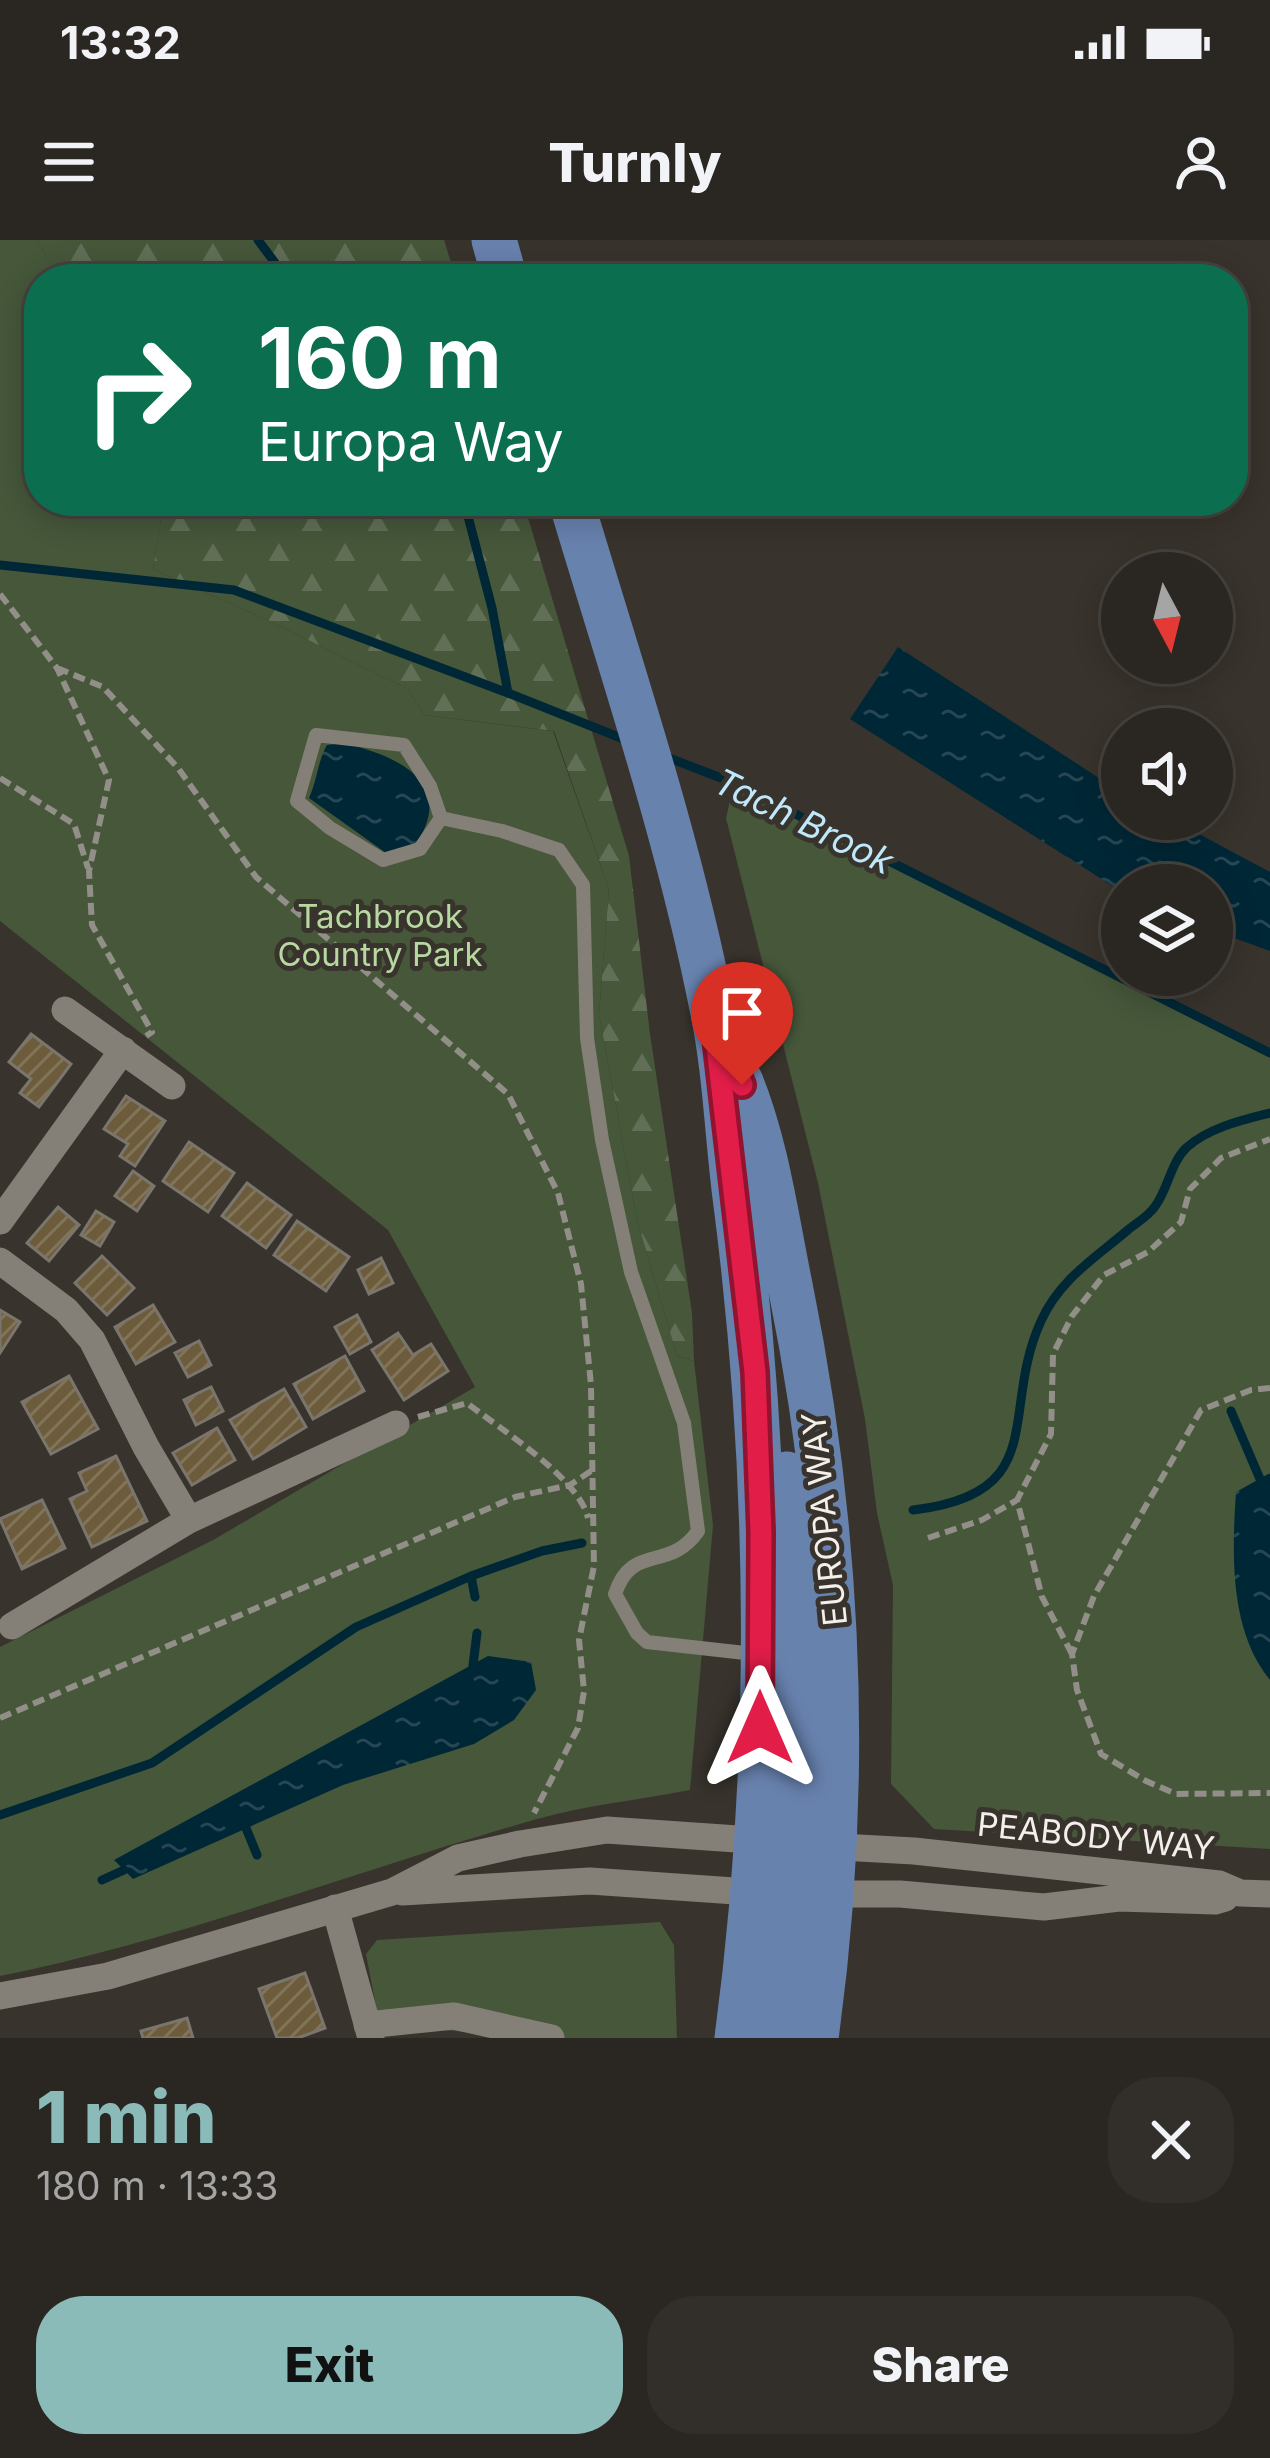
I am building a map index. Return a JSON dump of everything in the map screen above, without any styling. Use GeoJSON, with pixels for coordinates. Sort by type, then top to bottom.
{"type":"FeatureCollection","features":[{"type":"Feature","properties":{"kind":"highway","name":"EUROPA WAY"},"geometry":{"type":"LineString","coordinates":[[575,516],[685,884],[713,1012],[755,1372],[760,1655],[795,1844]]}},
{"type":"Feature","properties":{"kind":"highway","name":"EUROPA WAY"},"geometry":{"type":"LineString","coordinates":[[713,1012],[756,1121],[818,1433],[830,1534],[839,1709],[795,1844],[754,1892],[737,2038]]}},
{"type":"Feature","properties":{"kind":"highway"},"geometry":{"type":"LineString","coordinates":[[795,1844],[815,1894],[816,2038]]}},
{"type":"Feature","properties":{"kind":"highway"},"geometry":{"type":"LineString","coordinates":[[774,2038],[789,1927],[815,1894]]}},
{"type":"Feature","properties":{"kind":"street"},"geometry":{"type":"LineString","coordinates":[[65,1010],[172,1086]]}},
{"type":"Feature","properties":{"kind":"street"},"geometry":{"type":"LineString","coordinates":[[0,1221],[123,1050]]}},
{"type":"Feature","properties":{"kind":"street"},"geometry":{"type":"LineString","coordinates":[[0,1262],[66,1310],[92,1340],[189,1520]]}},
{"type":"Feature","properties":{"kind":"street"},"geometry":{"type":"LineString","coordinates":[[12,1627],[189,1520],[396,1424]]}},
{"type":"Feature","properties":{"kind":"street","name":"PEABODY WAY"},"geometry":{"type":"LineString","coordinates":[[0,1996],[108,1976],[392,1892],[458,1858],[607,1830],[927,1852],[1219,1884],[1240,1893]]}},
{"type":"Feature","properties":{"kind":"street","name":"PEABODY WAY"},"geometry":{"type":"LineString","coordinates":[[392,1892],[590,1881],[754,1892],[900,1894],[1044,1907],[1119,1898],[1215,1901],[1240,1893]]}},
{"type":"Feature","properties":{"kind":"street"},"geometry":{"type":"LineString","coordinates":[[1240,1893],[1270,1894]]}},
{"type":"Feature","properties":{"kind":"street"},"geometry":{"type":"LineString","coordinates":[[334,1908],[369,2031],[454,2016],[551,2038]]}},
{"type":"Feature","properties":{"kind":"lane"},"geometry":{"type":"LineString","coordinates":[[316,735],[404,745],[430,786],[441,818],[420,849],[382,860],[330,828],[297,801],[316,735]]}},
{"type":"Feature","properties":{"kind":"lane"},"geometry":{"type":"LineString","coordinates":[[441,818],[559,850],[583,884],[587,1038],[602,1140],[631,1271],[684,1423],[698,1531],[687,1548],[639,1562],[621,1574],[615,1594],[637,1634],[657,1646],[760,1655]]}},
{"type":"Feature","properties":{"kind":"path"},"geometry":{"type":"LineString","coordinates":[[0,594],[57,668],[109,780],[89,871]]}},
{"type":"Feature","properties":{"kind":"path"},"geometry":{"type":"LineString","coordinates":[[57,668],[103,687],[178,768],[256,878],[508,1094],[558,1193],[581,1284],[591,1385],[594,1566],[580,1640],[584,1691],[578,1728],[520,1844]]}},
{"type":"Feature","properties":{"kind":"path"},"geometry":{"type":"LineString","coordinates":[[0,778],[74,824],[89,871],[92,925],[152,1032],[123,1050]]}},
{"type":"Feature","properties":{"kind":"path"},"geometry":{"type":"LineString","coordinates":[[928,1538],[982,1520],[1017,1500],[1051,1434],[1053,1354],[1072,1316],[1104,1275],[1148,1252],[1181,1222],[1190,1189],[1221,1158],[1270,1139]]}},
{"type":"Feature","properties":{"kind":"path"},"geometry":{"type":"LineString","coordinates":[[1072,1654],[1094,1596],[1201,1409],[1250,1390],[1270,1388]]}},
{"type":"Feature","properties":{"kind":"path"},"geometry":{"type":"LineString","coordinates":[[396,1424],[467,1403],[570,1486],[586,1507],[592,1533]]}},
{"type":"Feature","properties":{"kind":"path"},"geometry":{"type":"LineString","coordinates":[[0,1718],[515,1497],[570,1486],[591,1471]]}},
{"type":"Feature","properties":{"kind":"path"},"geometry":{"type":"LineString","coordinates":[[1017,1500],[1042,1597],[1072,1654],[1077,1690],[1101,1754],[1176,1794],[1270,1793]]}},
{"type":"Feature","properties":{"kind":"green space","name":"Tachbrook Country Park"},"geometry":{"type":"Polygon","coordinates":[[[0,240],[37,240],[51,264],[24,264],[24,516],[162,516],[153,569],[408,689],[424,715],[553,731],[609,889],[599,1014],[637,1220],[677,1356],[694,1361],[713,1525],[690,1790],[537,1819],[203,1924],[0,1976],[0,1647],[213,1540],[475,1387],[388,1230],[0,921],[0,240]]]}},
{"type":"Feature","properties":{"kind":"green space"},"geometry":{"type":"Polygon","coordinates":[[[37,240],[444,240],[451,264],[51,264],[37,240]]]}},
{"type":"Feature","properties":{"kind":"green space"},"geometry":{"type":"Polygon","coordinates":[[[162,516],[527,516],[629,856],[692,1313],[694,1361],[677,1356],[637,1220],[599,1014],[609,889],[554,731],[424,715],[408,689],[153,569],[162,516]]]}},
{"type":"Feature","properties":{"kind":"green space"},"geometry":{"type":"Polygon","coordinates":[[[734,783],[1101,966],[1101,996],[1162,996],[1270,1050],[1270,1849],[934,1829],[891,1784],[893,1585],[877,1513],[865,1419],[818,1183],[726,818],[734,783]]]}},
{"type":"Feature","properties":{"kind":"green space"},"geometry":{"type":"Polygon","coordinates":[[[660,1922],[674,1945],[677,2038],[522,2038],[436,2029],[381,2033],[366,1954],[377,1940],[660,1922]]]}},
{"type":"Feature","properties":{"kind":"water"},"geometry":{"type":"Polygon","coordinates":[[[898,647],[1101,779],[1101,840],[1210,840],[1270,872],[1270,951],[1233,938],[1233,864],[1101,864],[1101,879],[850,719],[898,647]]]}},
{"type":"Feature","properties":{"kind":"water"},"geometry":{"type":"Polygon","coordinates":[[[344,743],[402,765],[426,790],[430,806],[426,825],[413,848],[386,853],[309,798],[327,745],[344,743]]]}},
{"type":"Feature","properties":{"kind":"water"},"geometry":{"type":"Polygon","coordinates":[[[1270,1473],[1270,1680],[1240,1615],[1234,1540],[1236,1492],[1270,1473]]]}},
{"type":"Feature","properties":{"kind":"water"},"geometry":{"type":"Polygon","coordinates":[[[488,1656],[531,1662],[536,1690],[514,1720],[474,1744],[343,1785],[133,1879],[114,1860],[488,1656]]]}},
{"type":"Feature","properties":{"kind":"building"},"geometry":{"type":"Polygon","coordinates":[[[31,1034],[71,1064],[39,1107],[20,1093],[31,1079],[9,1062],[31,1034]]]}},
{"type":"Feature","properties":{"kind":"building"},"geometry":{"type":"Polygon","coordinates":[[[126,1096],[165,1121],[135,1166],[120,1156],[128,1144],[104,1129],[126,1096]]]}},
{"type":"Feature","properties":{"kind":"building"},"geometry":{"type":"Polygon","coordinates":[[[189,1142],[234,1173],[208,1212],[163,1181],[189,1142]]]}},
{"type":"Feature","properties":{"kind":"building"},"geometry":{"type":"Polygon","coordinates":[[[133,1171],[154,1186],[137,1211],[115,1196],[133,1171]]]}},
{"type":"Feature","properties":{"kind":"building"},"geometry":{"type":"Polygon","coordinates":[[[247,1183],[291,1215],[266,1248],[222,1216],[247,1183]]]}},
{"type":"Feature","properties":{"kind":"building"},"geometry":{"type":"Polygon","coordinates":[[[58,1207],[79,1225],[49,1261],[27,1243],[58,1207]]]}},
{"type":"Feature","properties":{"kind":"building"},"geometry":{"type":"Polygon","coordinates":[[[96,1211],[114,1222],[100,1246],[81,1235],[96,1211]]]}},
{"type":"Feature","properties":{"kind":"building"},"geometry":{"type":"Polygon","coordinates":[[[297,1221],[349,1257],[326,1291],[274,1255],[297,1221]]]}},
{"type":"Feature","properties":{"kind":"building"},"geometry":{"type":"Polygon","coordinates":[[[102,1256],[134,1288],[107,1315],[75,1283],[102,1256]]]}},
{"type":"Feature","properties":{"kind":"building"},"geometry":{"type":"Polygon","coordinates":[[[381,1258],[393,1283],[369,1294],[358,1270],[381,1258]]]}},
{"type":"Feature","properties":{"kind":"building"},"geometry":{"type":"Polygon","coordinates":[[[153,1305],[175,1342],[136,1364],[115,1327],[153,1305]]]}},
{"type":"Feature","properties":{"kind":"building"},"geometry":{"type":"Polygon","coordinates":[[[0,1310],[20,1322],[0,1353],[0,1310]]]}},
{"type":"Feature","properties":{"kind":"building"},"geometry":{"type":"Polygon","coordinates":[[[357,1315],[371,1342],[350,1354],[335,1327],[357,1315]]]}},
{"type":"Feature","properties":{"kind":"building"},"geometry":{"type":"Polygon","coordinates":[[[398,1333],[413,1355],[431,1344],[448,1371],[404,1400],[372,1350],[398,1333]]]}},
{"type":"Feature","properties":{"kind":"building"},"geometry":{"type":"Polygon","coordinates":[[[199,1341],[211,1365],[188,1377],[175,1353],[199,1341]]]}},
{"type":"Feature","properties":{"kind":"building"},"geometry":{"type":"Polygon","coordinates":[[[345,1356],[364,1391],[313,1419],[294,1384],[345,1356]]]}},
{"type":"Feature","properties":{"kind":"building"},"geometry":{"type":"Polygon","coordinates":[[[69,1376],[98,1429],[51,1454],[22,1402],[69,1376]]]}},
{"type":"Feature","properties":{"kind":"building"},"geometry":{"type":"Polygon","coordinates":[[[211,1387],[223,1411],[196,1425],[184,1400],[211,1387]]]}},
{"type":"Feature","properties":{"kind":"building"},"geometry":{"type":"Polygon","coordinates":[[[284,1389],[306,1427],[253,1459],[230,1420],[284,1389]]]}},
{"type":"Feature","properties":{"kind":"building"},"geometry":{"type":"Polygon","coordinates":[[[217,1428],[235,1460],[192,1485],[173,1453],[217,1428]]]}},
{"type":"Feature","properties":{"kind":"building"},"geometry":{"type":"Polygon","coordinates":[[[116,1456],[147,1521],[92,1547],[70,1499],[87,1491],[79,1473],[116,1456]]]}},
{"type":"Feature","properties":{"kind":"building"},"geometry":{"type":"Polygon","coordinates":[[[42,1500],[65,1548],[22,1569],[0,1519],[42,1500]]]}},
{"type":"Feature","properties":{"kind":"building"},"geometry":{"type":"Polygon","coordinates":[[[305,1973],[325,2028],[298,2038],[277,2038],[259,1989],[305,1973]]]}},
{"type":"Feature","properties":{"kind":"building"},"geometry":{"type":"Polygon","coordinates":[[[187,2018],[193,2038],[143,2038],[141,2031],[187,2018]]]}},
{"type":"Feature","properties":{"kind":"waterway","name":"Tach Brook"},"geometry":{"type":"LineString","coordinates":[[258,240],[276,264]]}},
{"type":"Feature","properties":{"kind":"waterway","name":"Tach Brook"},"geometry":{"type":"LineString","coordinates":[[468,516],[508,693],[626,740]]}},
{"type":"Feature","properties":{"kind":"waterway"},"geometry":{"type":"LineString","coordinates":[[0,565],[234,590],[508,693]]}},
{"type":"Feature","properties":{"kind":"waterway","name":"Tach Brook"},"geometry":{"type":"LineString","coordinates":[[664,756],[734,783],[1270,1053]]}},
{"type":"Feature","properties":{"kind":"waterway"},"geometry":{"type":"LineString","coordinates":[[913,1510],[957,1501],[986,1486],[1004,1467],[1013,1444],[1029,1355],[1049,1306],[1079,1270],[1153,1209],[1186,1148],[1215,1130],[1270,1113]]}},
{"type":"Feature","properties":{"kind":"waterway"},"geometry":{"type":"LineString","coordinates":[[1231,1411],[1260,1479]]}},
{"type":"Feature","properties":{"kind":"waterway"},"geometry":{"type":"LineString","coordinates":[[0,1815],[152,1763],[356,1627],[471,1576],[542,1551],[582,1543]]}},
{"type":"Feature","properties":{"kind":"waterway"},"geometry":{"type":"LineString","coordinates":[[471,1576],[475,1597]]}},
{"type":"Feature","properties":{"kind":"waterway"},"geometry":{"type":"LineString","coordinates":[[473,1665],[477,1633]]}},
{"type":"Feature","properties":{"kind":"waterway"},"geometry":{"type":"LineString","coordinates":[[246,1828],[257,1855]]}},
{"type":"Feature","properties":{"kind":"waterway"},"geometry":{"type":"LineString","coordinates":[[102,1880],[124,1870]]}},
{"type":"Feature","properties":{"kind":"route"},"geometry":{"type":"LineString","coordinates":[[742,1085],[713,1012],[755,1372],[761,1532],[760,1728]]}}]}
